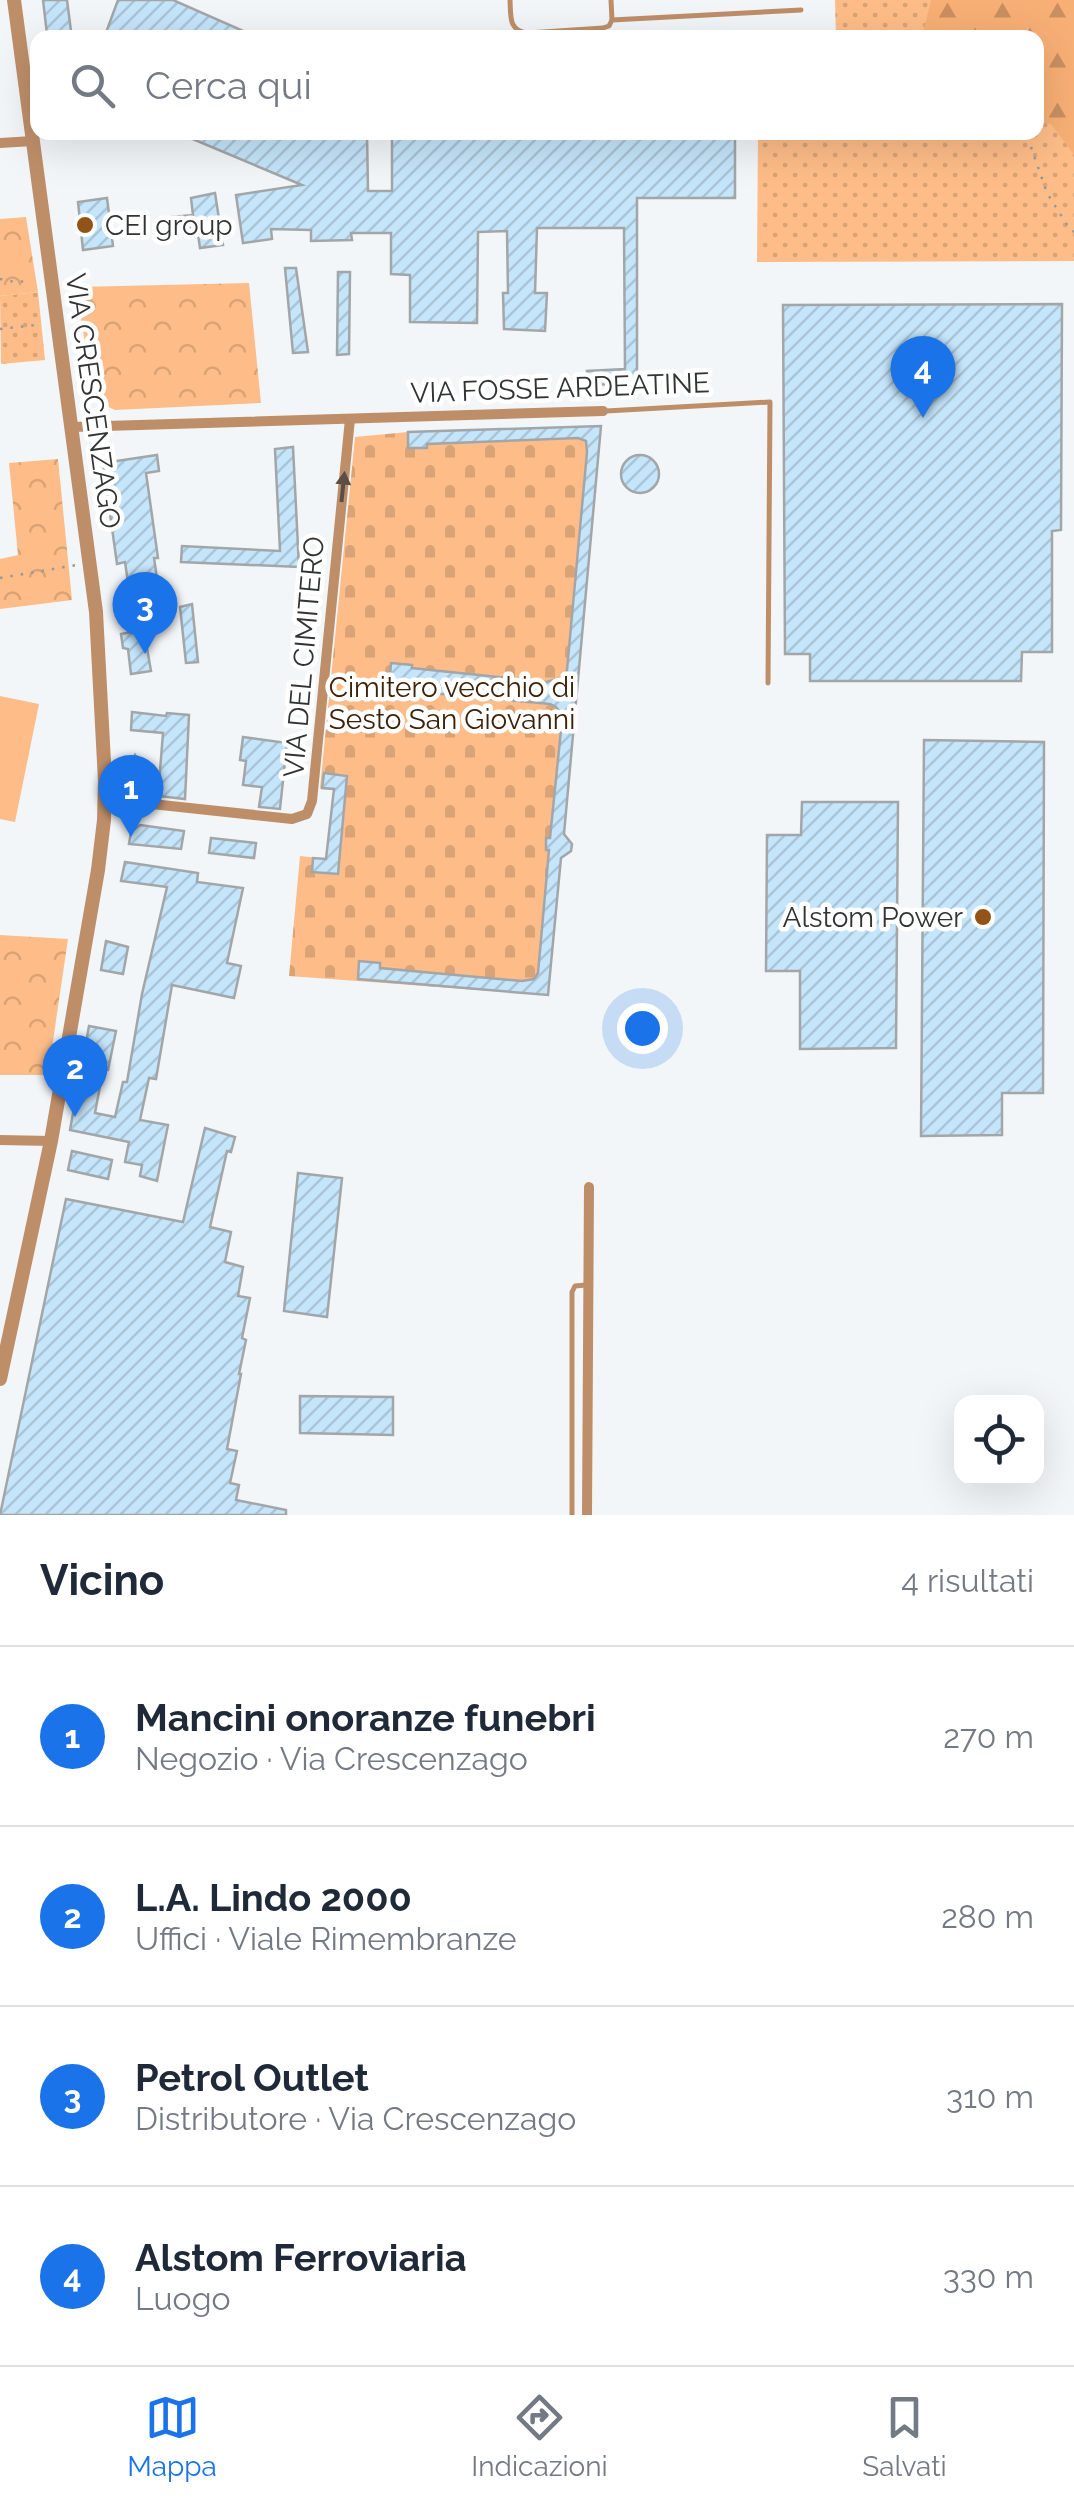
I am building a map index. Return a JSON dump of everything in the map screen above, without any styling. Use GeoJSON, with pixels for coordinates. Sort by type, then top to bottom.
{"type":"FeatureCollection","features":[{"type":"Feature","properties":{"kind":"street","name":"VIA CRESCENZAGO"},"geometry":{"type":"LineString","coordinates":[[14,0],[30,125]]}},
{"type":"Feature","properties":{"kind":"street","name":"VIA CRESCENZAGO"},"geometry":{"type":"LineString","coordinates":[[0,1379],[51,1141],[98,870],[105,799],[100,650],[32,141]]}},
{"type":"Feature","properties":{"kind":"street"},"geometry":{"type":"LineString","coordinates":[[0,143],[32,141]]}},
{"type":"Feature","properties":{"kind":"street","name":"VIA FOSSE ARDEATINE"},"geometry":{"type":"LineString","coordinates":[[72,427],[602,412]]}},
{"type":"Feature","properties":{"kind":"street","name":"VIA DEL CIMITERO"},"geometry":{"type":"LineString","coordinates":[[105,799],[292,819],[307,814],[312,801],[350,418]]}},
{"type":"Feature","properties":{"kind":"street"},"geometry":{"type":"LineString","coordinates":[[0,1140],[51,1141]]}},
{"type":"Feature","properties":{"kind":"street"},"geometry":{"type":"LineString","coordinates":[[587,1515],[589,1187]]}},
{"type":"Feature","properties":{"kind":"lane"},"geometry":{"type":"LineString","coordinates":[[510,0],[512,26],[519,30]]}},
{"type":"Feature","properties":{"kind":"lane"},"geometry":{"type":"LineString","coordinates":[[562,30],[609,26],[611,0]]}},
{"type":"Feature","properties":{"kind":"lane"},"geometry":{"type":"LineString","coordinates":[[612,20],[801,10]]}},
{"type":"Feature","properties":{"kind":"lane","name":"VIA FOSSE ARDEATINE"},"geometry":{"type":"LineString","coordinates":[[602,412],[770,402],[768,683]]}},
{"type":"Feature","properties":{"kind":"lane"},"geometry":{"type":"LineString","coordinates":[[572,1515],[572,1292],[576,1286],[588,1285]]}},
{"type":"Feature","properties":{"kind":"path"},"geometry":{"type":"LineString","coordinates":[[1030,147],[1047,194],[1074,232]]}},
{"type":"Feature","properties":{"kind":"path"},"geometry":{"type":"LineString","coordinates":[[0,279],[30,281]]}},
{"type":"Feature","properties":{"kind":"path"},"geometry":{"type":"LineString","coordinates":[[0,329],[36,325]]}},
{"type":"Feature","properties":{"kind":"path"},"geometry":{"type":"LineString","coordinates":[[0,578],[90,563]]}},
{"type":"Feature","properties":{"kind":"green space"},"geometry":{"type":"Polygon","coordinates":[[[835,0],[1074,0],[1074,261],[757,262],[758,140],[1044,140],[1044,30],[836,30],[835,0]]]}},
{"type":"Feature","properties":{"kind":"green space"},"geometry":{"type":"Polygon","coordinates":[[[931,0],[1074,0],[1074,155],[1051,124],[1044,122],[1044,30],[924,30],[931,0]]]}},
{"type":"Feature","properties":{"kind":"green space"},"geometry":{"type":"Polygon","coordinates":[[[26,217],[38,292],[0,296],[0,219],[26,217]]]}},
{"type":"Feature","properties":{"kind":"green space"},"geometry":{"type":"Polygon","coordinates":[[[249,283],[261,403],[115,410],[94,400],[76,287],[249,283]]]}},
{"type":"Feature","properties":{"kind":"green space"},"geometry":{"type":"Polygon","coordinates":[[[38,292],[45,360],[1,364],[0,296],[38,292]]]}},
{"type":"Feature","properties":{"kind":"green space","name":"Cimitero vecchio di Sesto San Giovanni"},"geometry":{"type":"Polygon","coordinates":[[[601,426],[548,995],[289,976],[300,856],[327,859],[334,790],[320,788],[355,437],[601,426]]]}},
{"type":"Feature","properties":{"kind":"green space"},"geometry":{"type":"Polygon","coordinates":[[[58,459],[72,600],[0,609],[0,559],[18,555],[9,463],[58,459]]]}},
{"type":"Feature","properties":{"kind":"green space"},"geometry":{"type":"Polygon","coordinates":[[[0,696],[39,704],[15,822],[0,819],[0,696]]]}},
{"type":"Feature","properties":{"kind":"green space"},"geometry":{"type":"Polygon","coordinates":[[[0,935],[68,939],[48,1075],[0,1075],[0,935]]]}},
{"type":"Feature","properties":{"kind":"building"},"geometry":{"type":"Polygon","coordinates":[[[43,0],[67,0],[71,30],[47,30],[43,0]]]}},
{"type":"Feature","properties":{"kind":"building"},"geometry":{"type":"Polygon","coordinates":[[[118,0],[173,0],[241,30],[107,30],[118,0]]]}},
{"type":"Feature","properties":{"kind":"building"},"geometry":{"type":"Polygon","coordinates":[[[195,140],[367,140],[368,191],[392,191],[392,140],[735,140],[735,198],[637,198],[637,383],[588,385],[587,371],[625,369],[624,228],[537,228],[535,293],[547,293],[545,331],[504,329],[507,231],[478,232],[477,323],[410,322],[410,275],[391,274],[391,233],[351,233],[352,240],[311,241],[311,230],[271,229],[272,239],[243,243],[236,195],[302,185],[195,140]]]}},
{"type":"Feature","properties":{"kind":"building"},"geometry":{"type":"Polygon","coordinates":[[[215,193],[223,245],[200,248],[197,227],[174,232],[171,217],[193,215],[191,198],[215,193]]]}},
{"type":"Feature","properties":{"kind":"building"},"geometry":{"type":"Polygon","coordinates":[[[107,198],[113,246],[83,250],[78,202],[107,198]]]}},
{"type":"Feature","properties":{"kind":"building"},"geometry":{"type":"Polygon","coordinates":[[[285,268],[296,268],[308,352],[293,353],[285,268]]]}},
{"type":"Feature","properties":{"kind":"building"},"geometry":{"type":"Polygon","coordinates":[[[338,272],[350,272],[349,354],[337,355],[338,272]]]}},
{"type":"Feature","properties":{"kind":"building"},"geometry":{"type":"Polygon","coordinates":[[[1062,304],[1061,530],[1052,531],[1052,652],[1022,652],[1021,681],[810,681],[810,654],[785,654],[783,305],[1062,304]]]}},
{"type":"Feature","properties":{"kind":"building"},"geometry":{"type":"Polygon","coordinates":[[[601,426],[564,834],[572,844],[571,851],[561,858],[548,995],[358,979],[359,961],[380,963],[380,968],[522,981],[534,979],[538,973],[549,850],[546,838],[550,838],[560,712],[550,704],[389,691],[391,663],[547,682],[563,677],[567,670],[587,452],[586,441],[578,438],[408,448],[408,432],[601,426]]]}},
{"type":"Feature","properties":{"kind":"building"},"geometry":{"type":"Polygon","coordinates":[[[293,447],[299,567],[181,562],[182,546],[280,551],[275,449],[293,447]]]}},
{"type":"Feature","properties":{"kind":"building"},"geometry":{"type":"Polygon","coordinates":[[[157,455],[159,471],[146,473],[159,592],[130,596],[125,562],[117,564],[103,463],[157,455]]]}},
{"type":"Feature","properties":{"kind":"building"},"geometry":{"type":"Polygon","coordinates":[[[640,455],[654,460],[659,474],[654,488],[640,493],[626,488],[621,474],[626,460],[640,455]]]}},
{"type":"Feature","properties":{"kind":"building"},"geometry":{"type":"Polygon","coordinates":[[[192,604],[198,662],[186,663],[180,607],[192,604]]]}},
{"type":"Feature","properties":{"kind":"building"},"geometry":{"type":"Polygon","coordinates":[[[150,614],[152,631],[144,631],[151,671],[131,674],[128,649],[123,648],[121,634],[137,631],[134,618],[150,614]]]}},
{"type":"Feature","properties":{"kind":"building"},"geometry":{"type":"Polygon","coordinates":[[[132,712],[189,715],[185,799],[158,796],[163,733],[131,730],[132,712]]]}},
{"type":"Feature","properties":{"kind":"building"},"geometry":{"type":"Polygon","coordinates":[[[243,737],[287,743],[280,809],[259,807],[262,787],[243,785],[243,737]]]}},
{"type":"Feature","properties":{"kind":"building","name":"Alstom Power"},"geometry":{"type":"Polygon","coordinates":[[[924,740],[1044,742],[1043,1093],[1002,1093],[1002,1135],[921,1136],[924,740]]]}},
{"type":"Feature","properties":{"kind":"building"},"geometry":{"type":"Polygon","coordinates":[[[135,755],[157,790],[134,787],[126,780],[126,770],[135,755]]]}},
{"type":"Feature","properties":{"kind":"building"},"geometry":{"type":"Polygon","coordinates":[[[324,773],[347,776],[338,874],[312,872],[313,858],[326,859],[334,789],[322,788],[324,773]]]}},
{"type":"Feature","properties":{"kind":"building","name":"Alstom Power"},"geometry":{"type":"Polygon","coordinates":[[[802,802],[898,802],[896,1048],[800,1049],[800,971],[766,971],[767,835],[801,835],[802,802]]]}},
{"type":"Feature","properties":{"kind":"building"},"geometry":{"type":"Polygon","coordinates":[[[140,825],[184,831],[181,849],[129,844],[131,832],[140,825]]]}},
{"type":"Feature","properties":{"kind":"building"},"geometry":{"type":"Polygon","coordinates":[[[211,838],[256,843],[254,858],[209,853],[211,838]]]}},
{"type":"Feature","properties":{"kind":"building"},"geometry":{"type":"Polygon","coordinates":[[[125,862],[198,873],[197,882],[243,888],[227,963],[241,966],[234,998],[172,985],[156,1079],[149,1078],[140,1120],[168,1125],[157,1181],[140,1176],[142,1165],[125,1162],[129,1142],[70,1130],[89,1026],[116,1031],[95,1113],[115,1117],[123,1082],[127,1082],[167,887],[121,881],[125,862]]]}},
{"type":"Feature","properties":{"kind":"building"},"geometry":{"type":"Polygon","coordinates":[[[106,941],[128,947],[123,974],[101,970],[106,941]]]}},
{"type":"Feature","properties":{"kind":"building"},"geometry":{"type":"Polygon","coordinates":[[[205,1128],[235,1137],[231,1152],[227,1151],[210,1227],[231,1232],[225,1262],[243,1267],[238,1296],[250,1298],[227,1449],[237,1451],[230,1483],[239,1485],[236,1500],[286,1510],[286,1515],[0,1515],[66,1199],[183,1222],[205,1128]]]}},
{"type":"Feature","properties":{"kind":"building"},"geometry":{"type":"Polygon","coordinates":[[[72,1151],[112,1160],[108,1179],[68,1170],[72,1151]]]}},
{"type":"Feature","properties":{"kind":"building"},"geometry":{"type":"Polygon","coordinates":[[[298,1173],[342,1178],[327,1317],[284,1311],[298,1173]]]}},
{"type":"Feature","properties":{"kind":"building"},"geometry":{"type":"Polygon","coordinates":[[[300,1396],[393,1397],[393,1435],[300,1433],[300,1396]]]}},
{"type":"Feature","properties":{"kind":"place","name":"CEI group"},"geometry":{"type":"Point","coordinates":[85,225]}},
{"type":"Feature","properties":{"kind":"place","name":"Alstom Ferroviaria"},"geometry":{"type":"Point","coordinates":[923,418]}},
{"type":"Feature","properties":{"kind":"place","name":"Petrol Outlet"},"geometry":{"type":"Point","coordinates":[145,654]}},
{"type":"Feature","properties":{"kind":"place","name":"Mancini onoranze funebri"},"geometry":{"type":"Point","coordinates":[131,837]}},
{"type":"Feature","properties":{"kind":"place","name":"Alstom Power"},"geometry":{"type":"Point","coordinates":[983,917]}},
{"type":"Feature","properties":{"kind":"place","name":"L.A. Lindo 2000"},"geometry":{"type":"Point","coordinates":[75,1117]}}]}
